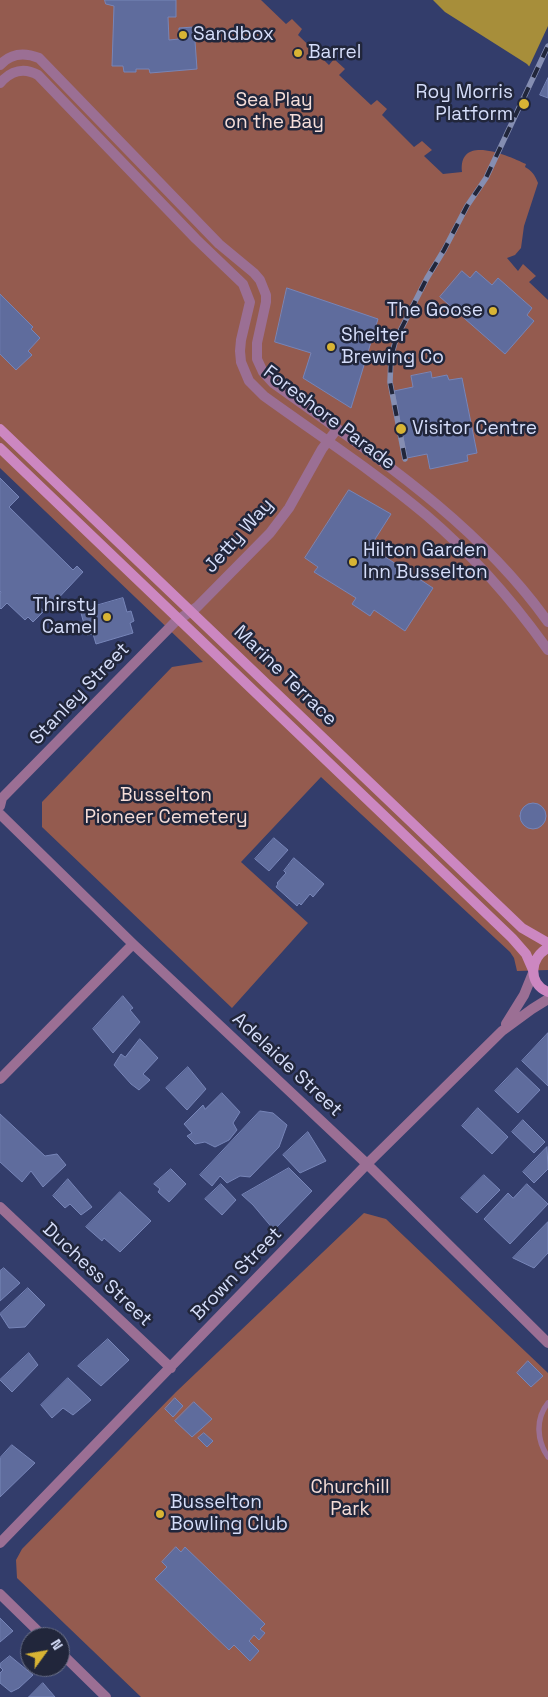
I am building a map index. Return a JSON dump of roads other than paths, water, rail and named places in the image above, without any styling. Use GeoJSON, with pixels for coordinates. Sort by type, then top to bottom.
{"type":"FeatureCollection","features":[{"type":"Feature","properties":{"kind":"street","name":"Foreshore Parade"},"geometry":{"type":"LineString","coordinates":[[0,65],[9,58],[23,54],[39,58],[219,244],[254,273],[264,288],[266,302],[256,351],[259,366],[268,378],[414,484],[455,519],[508,572],[548,622]]}},
{"type":"Feature","properties":{"kind":"street","name":"Foreshore Parade"},"geometry":{"type":"LineString","coordinates":[[0,83],[9,74],[21,70],[32,72],[42,79],[196,239],[240,280],[246,289],[250,302],[240,351],[244,372],[256,390],[404,497],[444,531],[496,583],[548,650]]}},
{"type":"Feature","properties":{"kind":"street","name":"Jetty Way"},"geometry":{"type":"LineString","coordinates":[[191,611],[270,533],[296,496],[337,428]]}},
{"type":"Feature","properties":{"kind":"street","name":"Marine Terrace"},"geometry":{"type":"LineString","coordinates":[[0,430],[522,928],[548,943]]}},
{"type":"Feature","properties":{"kind":"street","name":"Marine Terrace"},"geometry":{"type":"LineString","coordinates":[[0,448],[512,938],[526,954],[539,985],[548,992]]}},
{"type":"Feature","properties":{"kind":"street","name":"Stanley Street"},"geometry":{"type":"LineString","coordinates":[[0,806],[2,798],[175,622],[191,611]]}},
{"type":"Feature","properties":{"kind":"street","name":"Adelaide Street"},"geometry":{"type":"LineString","coordinates":[[0,814],[133,944],[367,1164],[548,1343]]}},
{"type":"Feature","properties":{"kind":"street"},"geometry":{"type":"LineString","coordinates":[[0,1079],[133,944]]}},
{"type":"Feature","properties":{"kind":"street"},"geometry":{"type":"LineString","coordinates":[[533,972],[537,956],[548,948]]}},
{"type":"Feature","properties":{"kind":"street","name":"Brown Street"},"geometry":{"type":"LineString","coordinates":[[502,1031],[524,995],[533,972]]}},
{"type":"Feature","properties":{"kind":"street","name":"Brown Street"},"geometry":{"type":"LineString","coordinates":[[0,1543],[367,1164],[502,1031],[548,999]]}},
{"type":"Feature","properties":{"kind":"street","name":"Duchess Street"},"geometry":{"type":"LineString","coordinates":[[0,1207],[171,1368]]}},
{"type":"Feature","properties":{"kind":"street"},"geometry":{"type":"LineString","coordinates":[[0,1594],[34,1627]]}},
{"type":"Feature","properties":{"kind":"street"},"geometry":{"type":"LineString","coordinates":[[70,1662],[106,1697]]}},
{"type":"Feature","properties":{"kind":"lane"},"geometry":{"type":"LineString","coordinates":[[548,1403],[542,1414],[539,1434],[548,1457]]}},
{"type":"Feature","properties":{"kind":"railway"},"geometry":{"type":"LineString","coordinates":[[405,459],[390,382],[391,357],[396,339],[467,206],[486,178],[548,46]]}},
{"type":"Feature","properties":{"kind":"place","name":"Sandbox"},"geometry":{"type":"Point","coordinates":[183,35]}},
{"type":"Feature","properties":{"kind":"place","name":"Barrel"},"geometry":{"type":"Point","coordinates":[298,53]}},
{"type":"Feature","properties":{"kind":"place","name":"Roy Morris Platform"},"geometry":{"type":"Point","coordinates":[524,104]}},
{"type":"Feature","properties":{"kind":"place","name":"The Goose"},"geometry":{"type":"Point","coordinates":[493,311]}},
{"type":"Feature","properties":{"kind":"place","name":"Shelter Brewing Co"},"geometry":{"type":"Point","coordinates":[331,347]}},
{"type":"Feature","properties":{"kind":"place","name":"Visitor Centre"},"geometry":{"type":"Point","coordinates":[401,429]}},
{"type":"Feature","properties":{"kind":"place","name":"Hilton Garden Inn Busselton"},"geometry":{"type":"Point","coordinates":[353,562]}},
{"type":"Feature","properties":{"kind":"place","name":"Thirsty Camel"},"geometry":{"type":"Point","coordinates":[107,617]}},
{"type":"Feature","properties":{"kind":"place","name":"Busselton Bowling Club"},"geometry":{"type":"Point","coordinates":[160,1514]}},
{"type":"Feature","properties":{"kind":"park label","name":"Sea Play on the Bay"},"geometry":{"type":"Point","coordinates":[274,112]}},
{"type":"Feature","properties":{"kind":"park label","name":"Busselton Pioneer Cemetery"},"geometry":{"type":"Point","coordinates":[166,807]}},
{"type":"Feature","properties":{"kind":"park label","name":"Churchill Park"},"geometry":{"type":"Point","coordinates":[350,1499]}}]}
